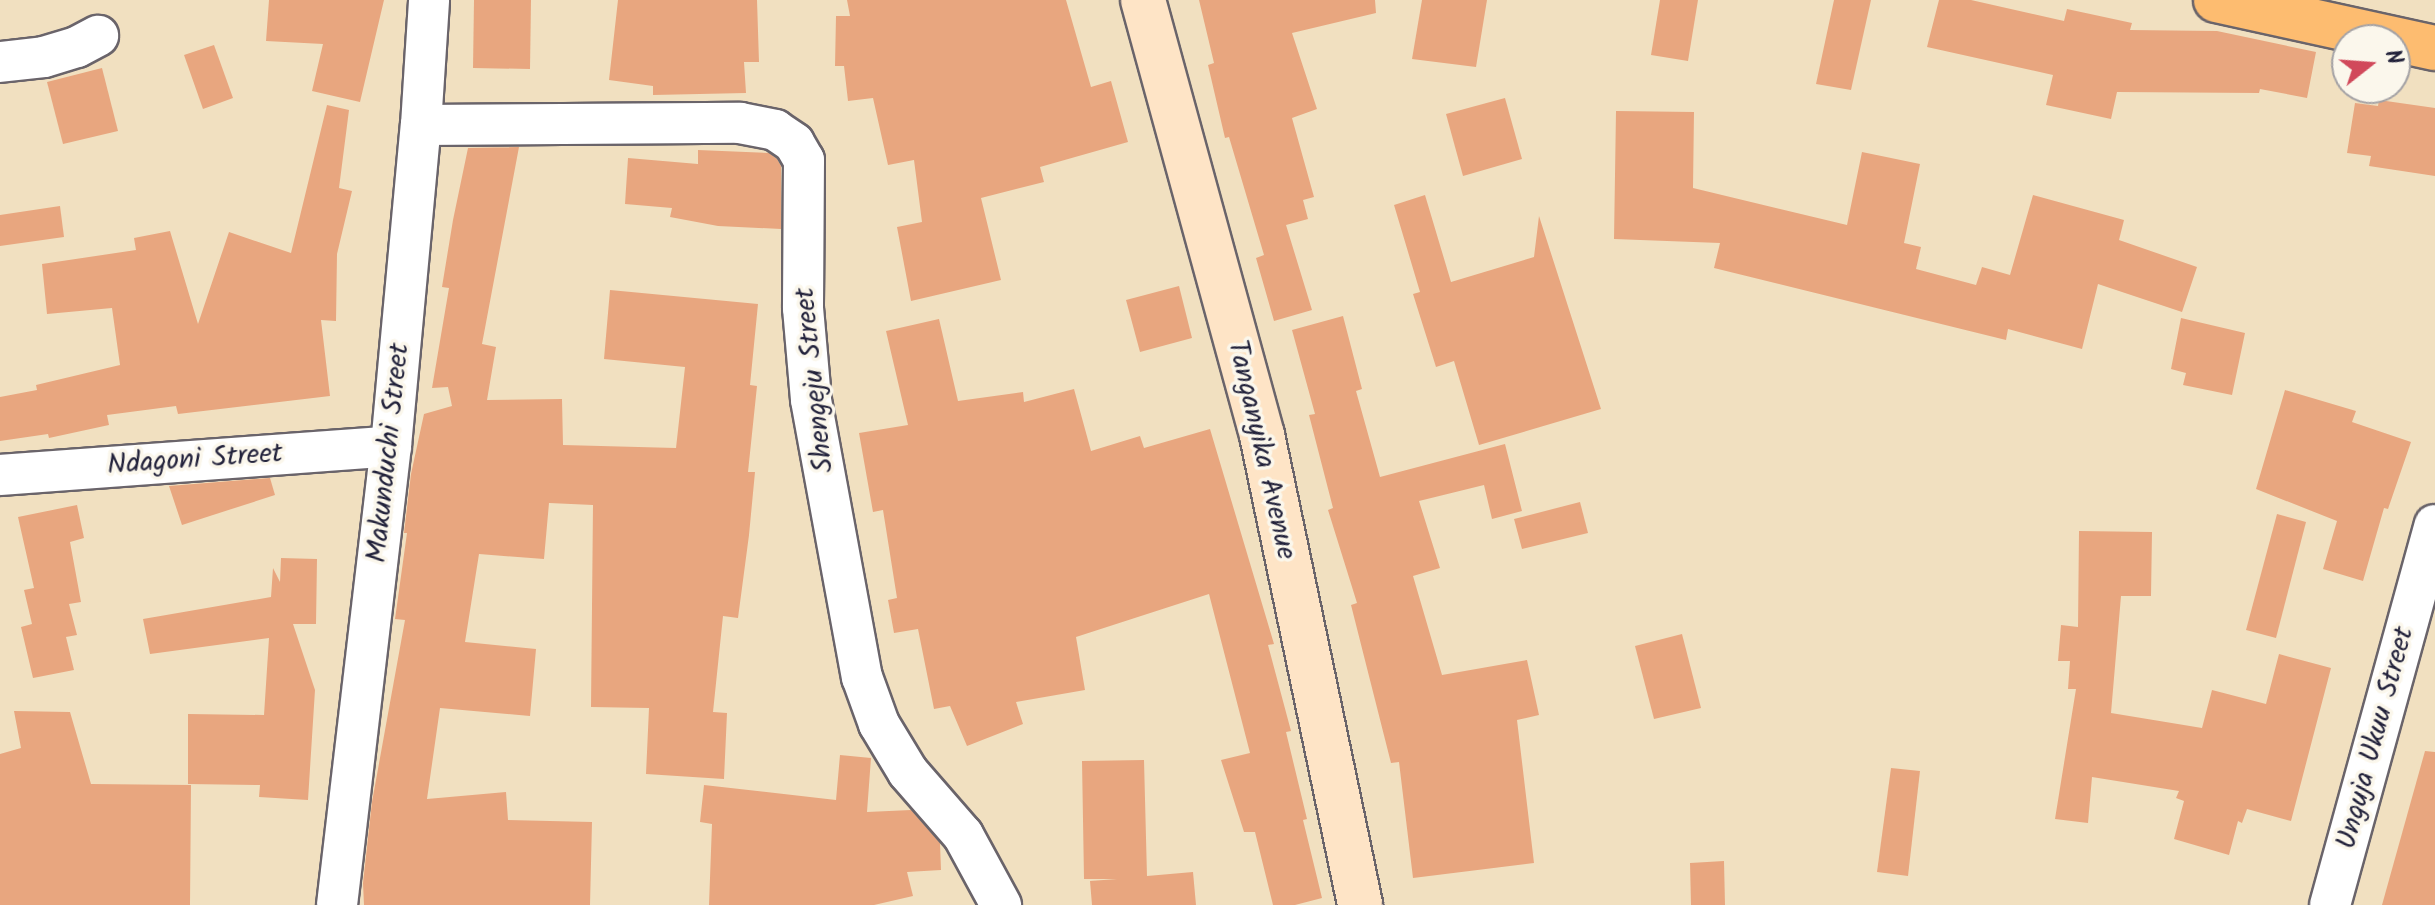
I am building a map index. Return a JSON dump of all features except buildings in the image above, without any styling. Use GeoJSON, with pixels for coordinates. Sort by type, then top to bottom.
{"type":"FeatureCollection","features":[{"type":"Feature","properties":{"kind":"highway"},"geometry":{"type":"LineString","coordinates":[[2216,0],[2435,48]]}},
{"type":"Feature","properties":{"kind":"main road","name":"Tanganyika Avenue"},"geometry":{"type":"LineString","coordinates":[[1143,0],[1262,435],[1360,905]]}},
{"type":"Feature","properties":{"kind":"street","name":"Makunduchi Street"},"geometry":{"type":"LineString","coordinates":[[337,905],[391,446],[421,125],[429,0]]}},
{"type":"Feature","properties":{"kind":"street"},"geometry":{"type":"LineString","coordinates":[[0,62],[44,57],[77,47],[98,36]]}},
{"type":"Feature","properties":{"kind":"street","name":"Shengeju Street"},"geometry":{"type":"LineString","coordinates":[[421,125],[740,123],[775,130],[794,143],[804,160],[803,308],[811,400],[862,677],[879,724],[908,772],[963,835],[987,885],[1001,905]]}},
{"type":"Feature","properties":{"kind":"street","name":"Ndagoni Street"},"geometry":{"type":"LineString","coordinates":[[0,475],[391,446]]}},
{"type":"Feature","properties":{"kind":"street","name":"Unguja Ukuu Street"},"geometry":{"type":"LineString","coordinates":[[2330,905],[2435,525]]}}]}
